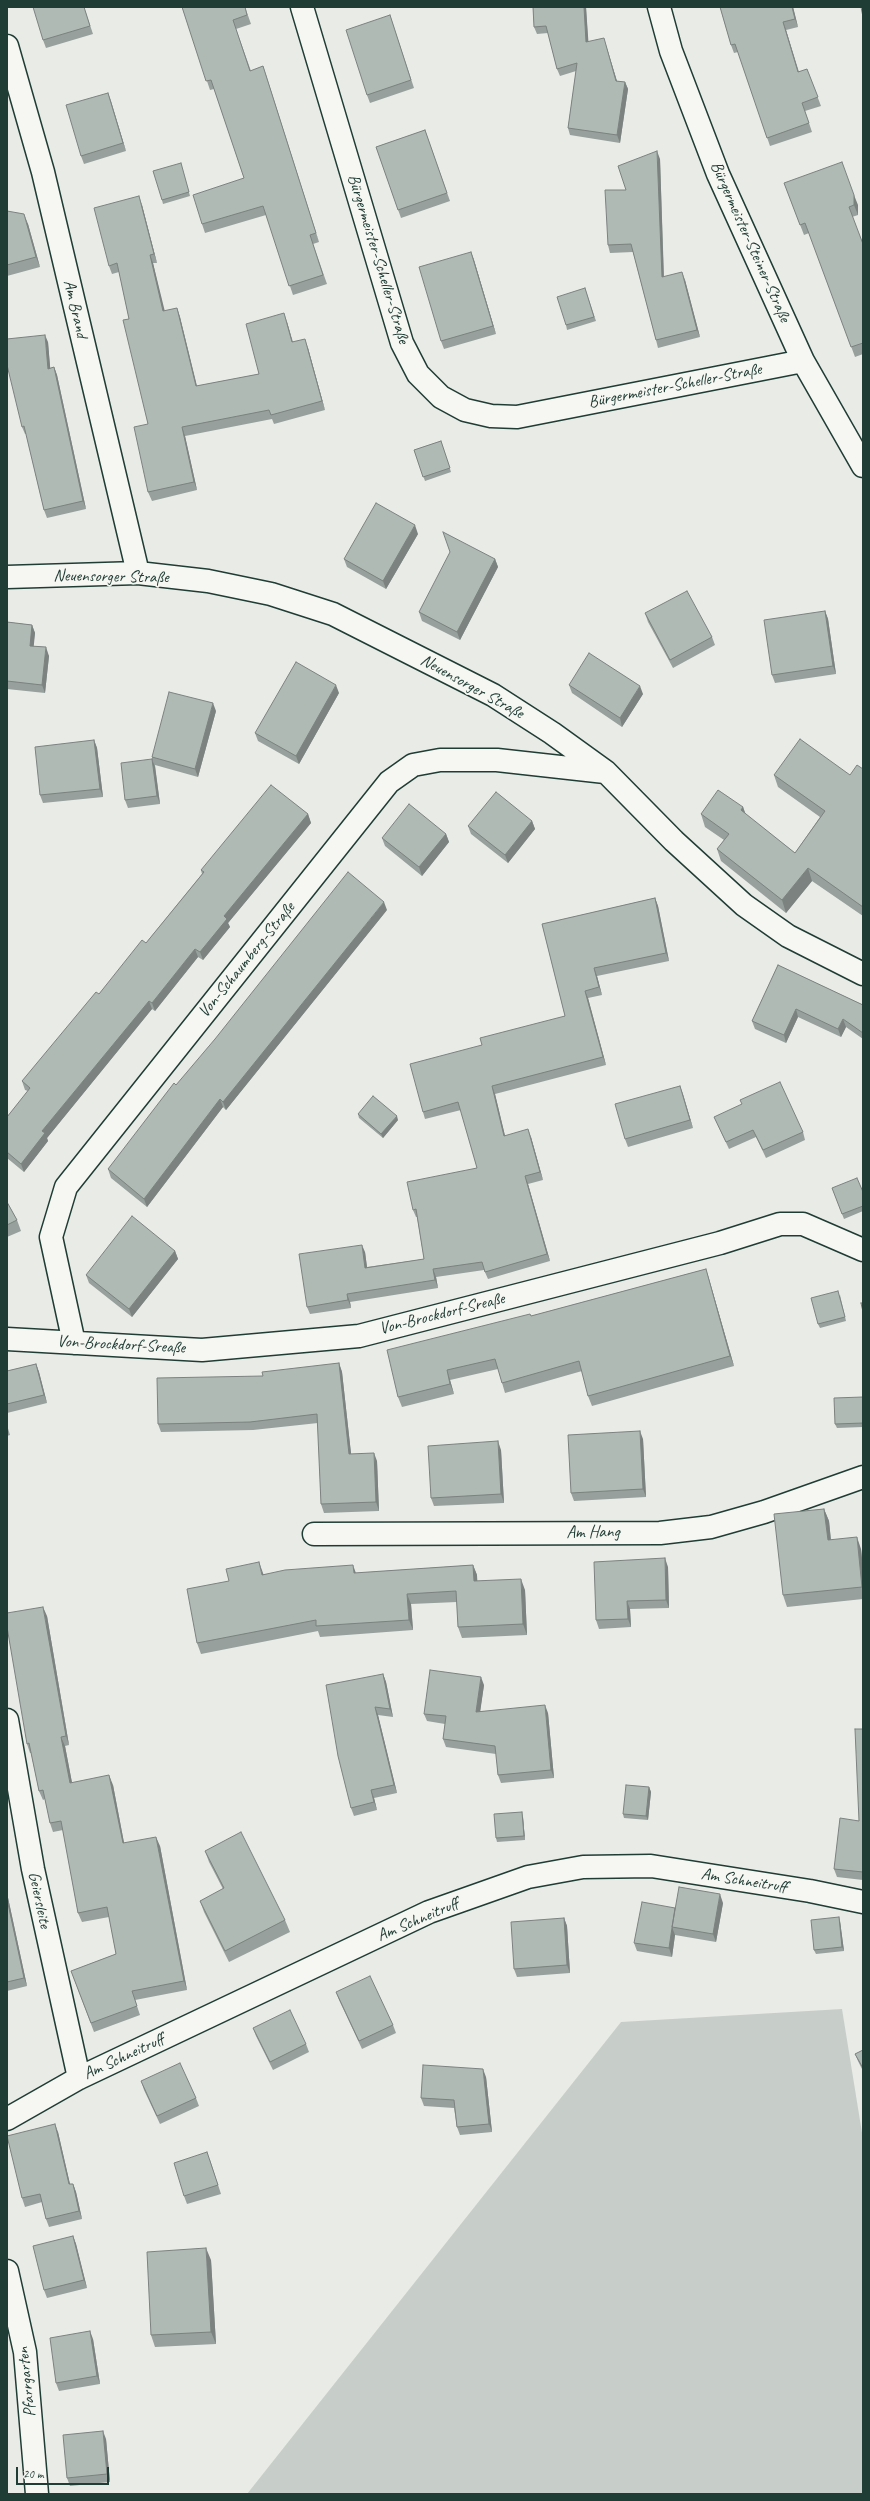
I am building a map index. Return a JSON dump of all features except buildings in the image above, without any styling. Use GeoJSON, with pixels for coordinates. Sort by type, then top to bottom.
{"type":"FeatureCollection","features":[{"type":"Feature","properties":{"kind":"street","name":"Bürgermeister-Scheller-Straße"},"geometry":{"type":"LineString","coordinates":[[302,7],[402,343],[418,374],[441,397],[465,410],[491,416],[517,418],[803,361]]}},
{"type":"Feature","properties":{"kind":"street","name":"Bürgermeister-Steiner-Straße"},"geometry":{"type":"LineString","coordinates":[[659,7],[671,51],[718,174],[803,361],[863,466]]}},
{"type":"Feature","properties":{"kind":"street","name":"Am Brand"},"geometry":{"type":"LineString","coordinates":[[7,46],[43,172],[138,573]]}},
{"type":"Feature","properties":{"kind":"street","name":"Neuensorger Straße"},"geometry":{"type":"LineString","coordinates":[[7,577],[138,573],[216,582],[271,594],[333,614],[493,695],[606,772],[674,841],[744,905],[788,936],[863,974]]}},
{"type":"Feature","properties":{"kind":"street","name":"Von-Schaumberg-Straße"},"geometry":{"type":"LineString","coordinates":[[74,1343],[51,1237],[66,1187],[388,782],[413,765],[440,760],[497,760],[606,772]]}},
{"type":"Feature","properties":{"kind":"street","name":"Von-Brockdorf-Sreaße"},"geometry":{"type":"LineString","coordinates":[[7,1339],[202,1350],[359,1336],[720,1243],[780,1224],[803,1224],[863,1250]]}},
{"type":"Feature","properties":{"kind":"street","name":"Am Hang"},"geometry":{"type":"LineString","coordinates":[[314,1534],[660,1533],[710,1527],[764,1512],[863,1477]]}},
{"type":"Feature","properties":{"kind":"street","name":"Geiersleite"},"geometry":{"type":"LineString","coordinates":[[7,1720],[33,1869],[79,2078]]}},
{"type":"Feature","properties":{"kind":"street","name":"Am Schneitruff"},"geometry":{"type":"LineString","coordinates":[[7,2119],[79,2078],[429,1912],[528,1877],[583,1867],[651,1866],[810,1891],[863,1902]]}},
{"type":"Feature","properties":{"kind":"street","name":"Pfarrgarten"},"geometry":{"type":"LineString","coordinates":[[7,2271],[26,2352],[37,2494]]}},
{"type":"Feature","properties":{"kind":"shaded area"},"geometry":{"type":"Polygon","coordinates":[[[842,2009],[863,2139],[863,2494],[247,2494],[621,2022],[842,2009]]]}}]}
